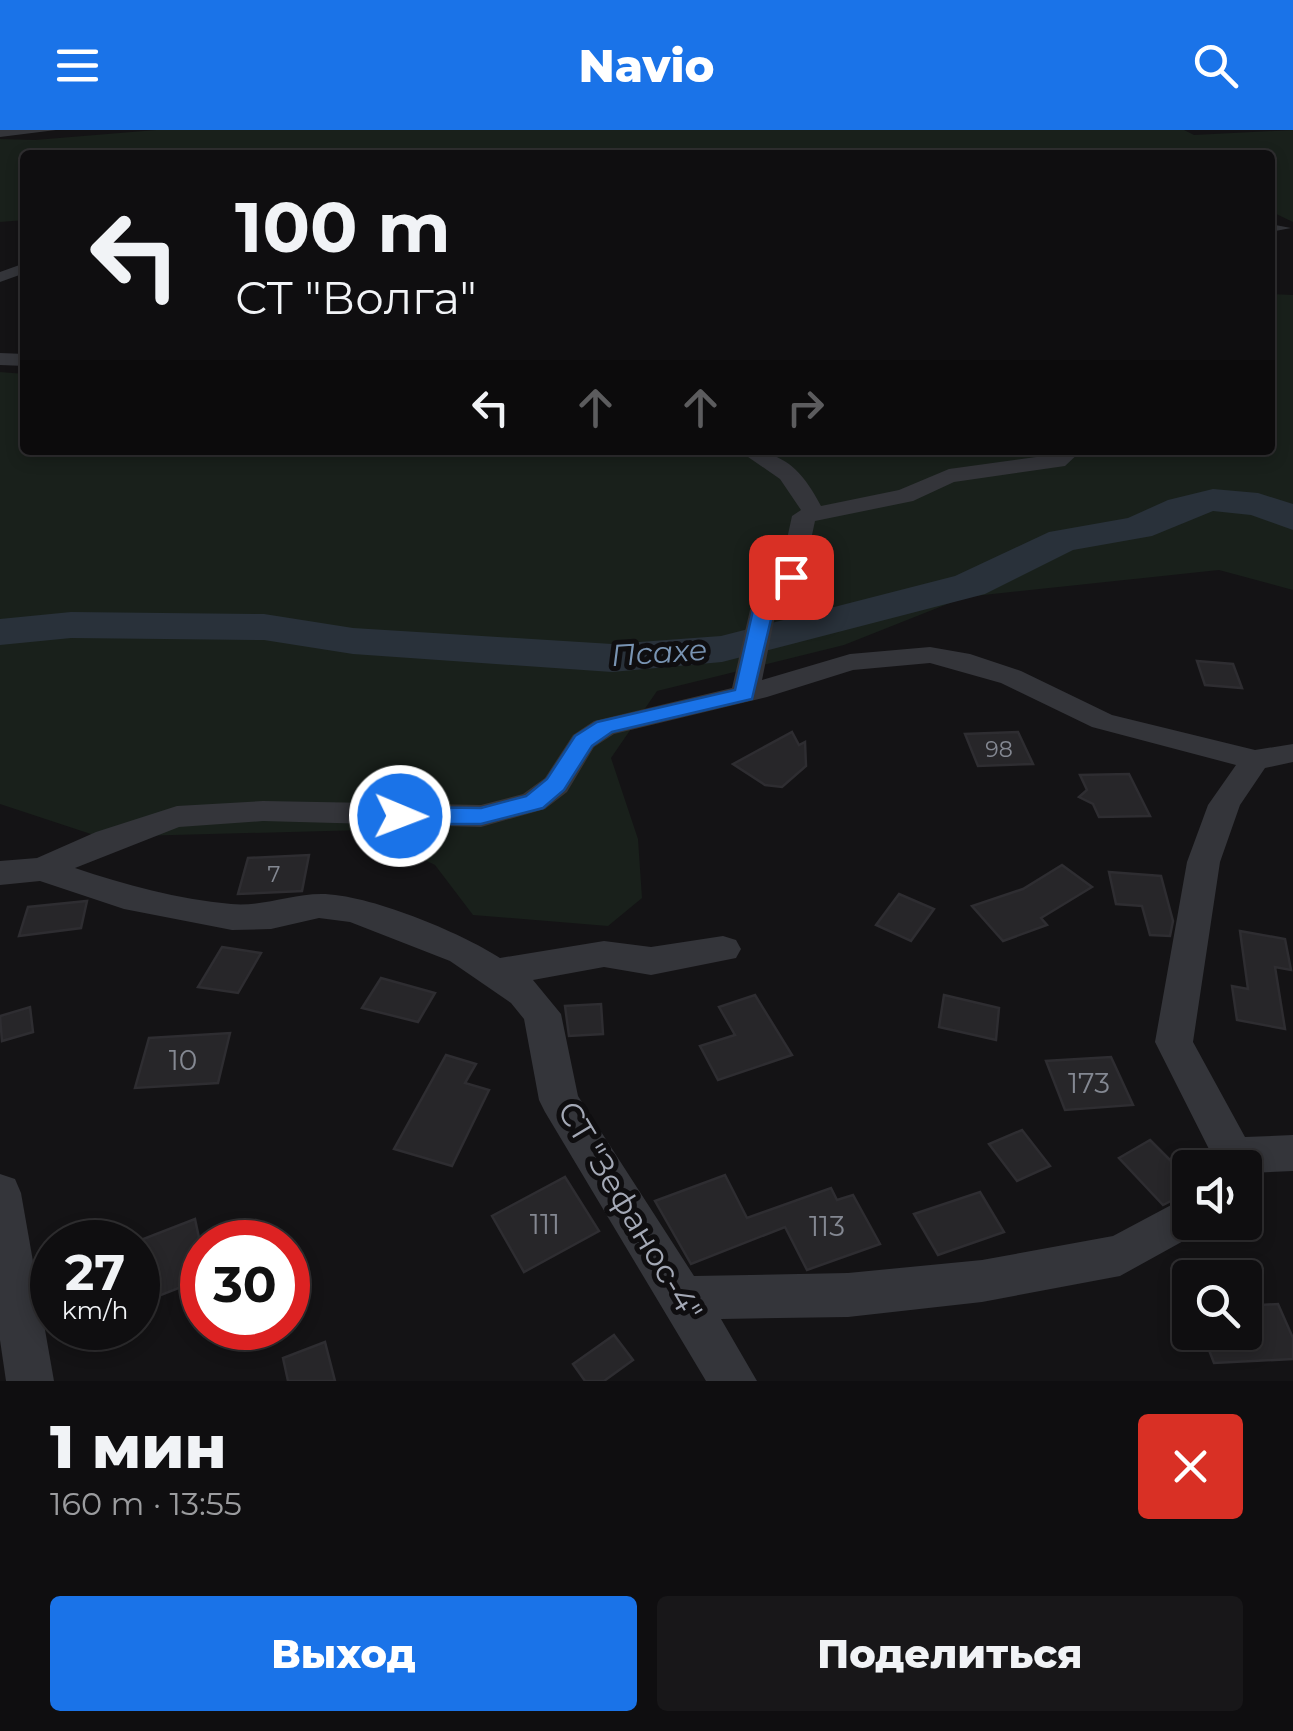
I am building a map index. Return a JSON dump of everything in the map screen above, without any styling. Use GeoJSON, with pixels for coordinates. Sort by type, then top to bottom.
{"type":"FeatureCollection","features":[{"type":"Feature","properties":{"kind":"street"},"geometry":{"type":"LineString","coordinates":[[0,133],[50,130]]}},
{"type":"Feature","properties":{"kind":"street"},"geometry":{"type":"LineString","coordinates":[[762,455],[790,474],[813,512]]}},
{"type":"Feature","properties":{"kind":"street"},"geometry":{"type":"LineString","coordinates":[[744,694],[763,610],[791,577],[804,516],[867,506],[913,493],[949,476],[1057,461],[1065,455]]}},
{"type":"Feature","properties":{"kind":"street"},"geometry":{"type":"LineString","coordinates":[[42,869],[107,840],[177,817],[263,811],[481,816],[534,802],[556,784],[583,741],[604,727],[744,694],[850,662],[930,655],[960,660],[1010,677],[1102,721],[1256,760],[1293,753]]}},
{"type":"Feature","properties":{"kind":"street"},"geometry":{"type":"LineString","coordinates":[[1227,1150],[1174,1042],[1187,994],[1197,889],[1224,805],[1256,760]]}},
{"type":"Feature","properties":{"kind":"street","name":"СТ \"Зефанос-4\""},"geometry":{"type":"LineString","coordinates":[[0,873],[42,869],[124,896],[232,917],[270,916],[318,906],[354,910],[463,952],[494,972],[524,994],[542,1014],[558,1100],[733,1381]]}},
{"type":"Feature","properties":{"kind":"street"},"geometry":{"type":"LineString","coordinates":[[494,972],[604,954],[651,961],[722,949]]}},
{"type":"Feature","properties":{"kind":"street"},"geometry":{"type":"LineString","coordinates":[[1262,1158],[1293,1153]]}},
{"type":"Feature","properties":{"kind":"street"},"geometry":{"type":"LineString","coordinates":[[0,1192],[30,1381]]}},
{"type":"Feature","properties":{"kind":"street"},"geometry":{"type":"LineString","coordinates":[[684,1298],[848,1295],[982,1281],[1120,1255],[1172,1225]]}},
{"type":"Feature","properties":{"kind":"shaded area"},"geometry":{"type":"Polygon","coordinates":[[[156,130],[1184,130],[1194,135],[1293,130],[1293,222],[1275,213],[1275,150],[20,150],[20,220],[0,222],[0,139],[35,140],[156,130]]]}},
{"type":"Feature","properties":{"kind":"shaded area"},"geometry":{"type":"Polygon","coordinates":[[[1275,294],[1293,295],[1293,590],[1219,570],[965,597],[844,645],[657,691],[611,758],[638,839],[642,898],[608,926],[473,915],[435,865],[364,830],[100,837],[0,804],[0,372],[20,374],[20,455],[1275,455],[1275,294]]]}},
{"type":"Feature","properties":{"kind":"building"},"geometry":{"type":"Polygon","coordinates":[[[1197,661],[1233,664],[1242,688],[1205,685],[1197,661]]]}},
{"type":"Feature","properties":{"kind":"building"},"geometry":{"type":"Polygon","coordinates":[[[792,732],[799,745],[805,742],[806,766],[782,787],[765,785],[733,764],[792,732]]]}},
{"type":"Feature","properties":{"kind":"building"},"geometry":{"type":"Polygon","coordinates":[[[1018,732],[1033,764],[978,766],[965,734],[1018,732]]]}},
{"type":"Feature","properties":{"kind":"building"},"geometry":{"type":"Polygon","coordinates":[[[1129,774],[1150,816],[1099,817],[1093,804],[1079,797],[1087,790],[1080,775],[1129,774]]]}},
{"type":"Feature","properties":{"kind":"building"},"geometry":{"type":"Polygon","coordinates":[[[309,855],[302,891],[238,894],[248,858],[309,855]]]}},
{"type":"Feature","properties":{"kind":"building"},"geometry":{"type":"Polygon","coordinates":[[[1062,865],[1092,887],[1041,918],[1047,925],[1003,941],[972,906],[1023,889],[1062,865]]]}},
{"type":"Feature","properties":{"kind":"building"},"geometry":{"type":"Polygon","coordinates":[[[1109,872],[1161,876],[1173,921],[1170,936],[1150,935],[1142,906],[1116,904],[1109,872]]]}},
{"type":"Feature","properties":{"kind":"building"},"geometry":{"type":"Polygon","coordinates":[[[899,894],[934,909],[911,941],[876,925],[899,894]]]}},
{"type":"Feature","properties":{"kind":"building"},"geometry":{"type":"Polygon","coordinates":[[[87,901],[81,928],[19,936],[28,907],[87,901]]]}},
{"type":"Feature","properties":{"kind":"building"},"geometry":{"type":"Polygon","coordinates":[[[1240,931],[1285,939],[1291,970],[1275,967],[1285,1029],[1237,1020],[1232,986],[1248,989],[1240,931]]]}},
{"type":"Feature","properties":{"kind":"building"},"geometry":{"type":"Polygon","coordinates":[[[222,947],[261,953],[238,993],[198,987],[222,947]]]}},
{"type":"Feature","properties":{"kind":"building"},"geometry":{"type":"Polygon","coordinates":[[[381,978],[435,993],[418,1022],[362,1008],[381,978]]]}},
{"type":"Feature","properties":{"kind":"building"},"geometry":{"type":"Polygon","coordinates":[[[755,995],[792,1055],[718,1080],[700,1046],[735,1035],[719,1007],[755,995]]]}},
{"type":"Feature","properties":{"kind":"building"},"geometry":{"type":"Polygon","coordinates":[[[944,995],[999,1008],[996,1040],[939,1027],[944,995]]]}},
{"type":"Feature","properties":{"kind":"building"},"geometry":{"type":"Polygon","coordinates":[[[601,1004],[603,1034],[569,1036],[565,1006],[601,1004]]]}},
{"type":"Feature","properties":{"kind":"building"},"geometry":{"type":"Polygon","coordinates":[[[30,1007],[33,1032],[2,1041],[0,1016],[30,1007]]]}},
{"type":"Feature","properties":{"kind":"building"},"geometry":{"type":"Polygon","coordinates":[[[230,1033],[218,1083],[135,1088],[149,1038],[230,1033]]]}},
{"type":"Feature","properties":{"kind":"building"},"geometry":{"type":"Polygon","coordinates":[[[446,1055],[476,1064],[465,1083],[489,1090],[452,1166],[394,1149],[446,1055]]]}},
{"type":"Feature","properties":{"kind":"building"},"geometry":{"type":"Polygon","coordinates":[[[1111,1057],[1133,1105],[1065,1110],[1046,1061],[1111,1057]]]}},
{"type":"Feature","properties":{"kind":"building"},"geometry":{"type":"Polygon","coordinates":[[[1022,1130],[1050,1166],[1017,1181],[989,1144],[1022,1130]]]}},
{"type":"Feature","properties":{"kind":"building"},"geometry":{"type":"Polygon","coordinates":[[[1150,1140],[1172,1162],[1172,1200],[1163,1205],[1119,1158],[1150,1140]]]}},
{"type":"Feature","properties":{"kind":"building"},"geometry":{"type":"Polygon","coordinates":[[[725,1175],[747,1218],[831,1188],[837,1200],[853,1195],[880,1244],[807,1270],[785,1227],[691,1264],[655,1201],[725,1175]]]}},
{"type":"Feature","properties":{"kind":"building"},"geometry":{"type":"Polygon","coordinates":[[[565,1177],[599,1231],[524,1272],[492,1216],[565,1177]]]}},
{"type":"Feature","properties":{"kind":"building"},"geometry":{"type":"Polygon","coordinates":[[[980,1192],[1004,1232],[938,1255],[914,1214],[980,1192]]]}},
{"type":"Feature","properties":{"kind":"building"},"geometry":{"type":"Polygon","coordinates":[[[180,1225],[180,1288],[160,1295],[160,1233],[180,1225]]]}},
{"type":"Feature","properties":{"kind":"building"},"geometry":{"type":"Polygon","coordinates":[[[1278,1304],[1293,1338],[1293,1359],[1214,1363],[1209,1350],[1262,1350],[1262,1305],[1278,1304]]]}},
{"type":"Feature","properties":{"kind":"building"},"geometry":{"type":"Polygon","coordinates":[[[614,1335],[633,1360],[604,1381],[585,1381],[573,1364],[614,1335]]]}},
{"type":"Feature","properties":{"kind":"building"},"geometry":{"type":"Polygon","coordinates":[[[325,1342],[335,1381],[288,1381],[283,1358],[325,1342]]]}},
{"type":"Feature","properties":{"kind":"waterway","name":"Псахе"},"geometry":{"type":"LineString","coordinates":[[0,632],[71,625],[264,627],[353,641],[612,658],[722,649],[970,585],[1063,540],[1138,528],[1181,508],[1213,500],[1258,504],[1293,518]]}},
{"type":"Feature","properties":{"kind":"route"},"geometry":{"type":"LineString","coordinates":[[400,816],[481,816],[534,802],[556,784],[583,741],[604,727],[744,694],[763,610],[791,577]]}}]}
